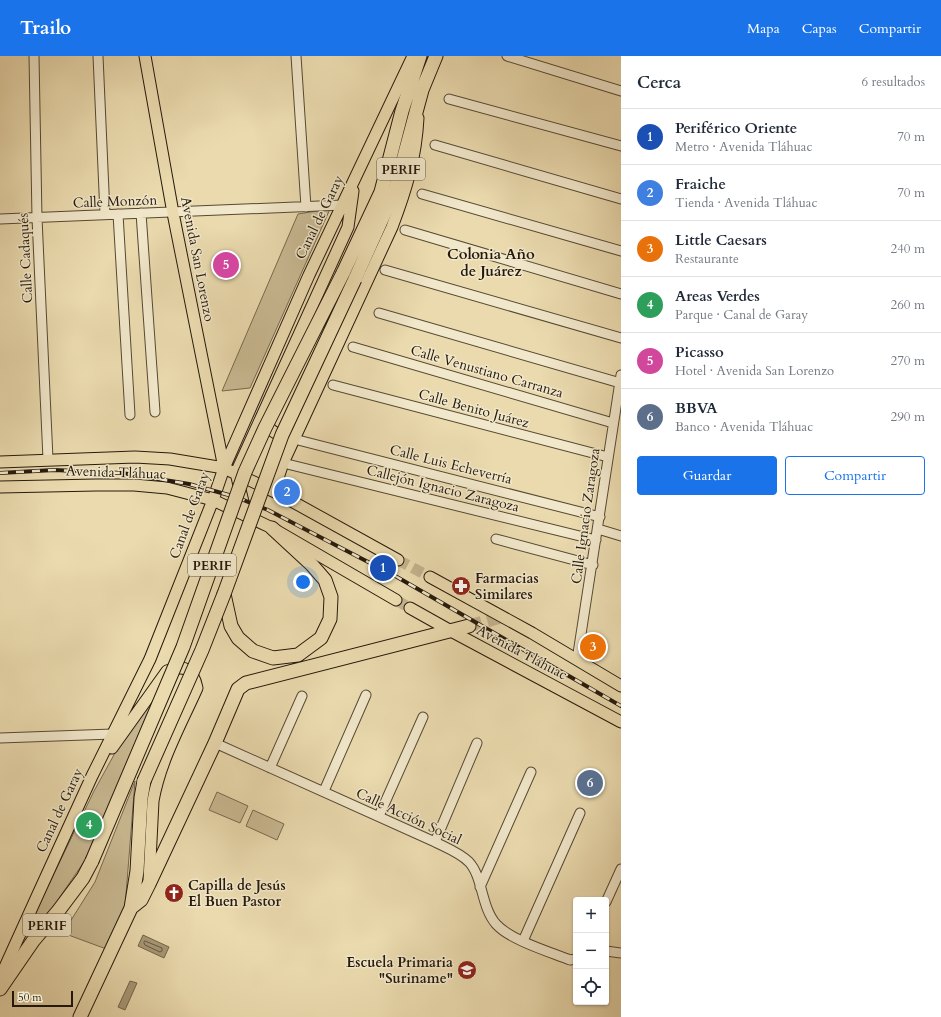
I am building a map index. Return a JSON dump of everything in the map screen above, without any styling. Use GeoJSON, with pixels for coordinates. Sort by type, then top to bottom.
{"type":"FeatureCollection","features":[{"type":"Feature","properties":{"kind":"highway","name":"PERIF"},"geometry":{"type":"LineString","coordinates":[[80,1017],[131,908],[137,871],[140,798],[144,781],[202,650],[282,436],[349,276],[381,192],[402,111],[420,56]]}},
{"type":"Feature","properties":{"kind":"highway","name":"PERIF"},"geometry":{"type":"LineString","coordinates":[[0,988],[33,940],[59,910],[83,878],[92,861],[183,646],[245,472],[265,428],[395,190],[419,101],[436,56]]}},
{"type":"Feature","properties":{"kind":"highway"},"geometry":{"type":"LineString","coordinates":[[224,594],[231,626],[238,638],[253,651],[273,658],[298,655],[321,638],[330,619],[331,597],[325,580],[312,565],[272,528]]}},
{"type":"Feature","properties":{"kind":"highway"},"geometry":{"type":"LineString","coordinates":[[131,908],[141,900],[149,884],[238,689],[246,683],[469,626]]}},
{"type":"Feature","properties":{"kind":"main road","name":"Avenida San Lorenzo"},"geometry":{"type":"LineString","coordinates":[[145,56],[173,213],[224,468]]}},
{"type":"Feature","properties":{"kind":"main road","name":"Canal de Garay"},"geometry":{"type":"LineString","coordinates":[[0,988],[5,967],[92,776],[159,639],[224,468],[309,275],[347,207],[354,183],[413,56]]}},
{"type":"Feature","properties":{"kind":"main road"},"geometry":{"type":"LineString","coordinates":[[277,493],[277,482],[283,463],[394,220],[406,188],[416,141],[419,101]]}},
{"type":"Feature","properties":{"kind":"main road"},"geometry":{"type":"LineString","coordinates":[[246,514],[236,473],[348,227],[347,207]]}},
{"type":"Feature","properties":{"kind":"main road"},"geometry":{"type":"LineString","coordinates":[[264,412],[268,428],[272,431],[284,435],[296,435]]}},
{"type":"Feature","properties":{"kind":"main road","name":"Avenida Tláhuac"},"geometry":{"type":"LineString","coordinates":[[0,462],[48,459],[135,457],[170,459],[224,468],[277,493],[398,560]]}},
{"type":"Feature","properties":{"kind":"main road","name":"Avenida Tláhuac"},"geometry":{"type":"LineString","coordinates":[[0,487],[96,484],[167,488],[213,500],[246,514],[272,528],[396,600]]}},
{"type":"Feature","properties":{"kind":"main road","name":"Avenida Tláhuac"},"geometry":{"type":"LineString","coordinates":[[430,577],[532,633],[621,686]]}},
{"type":"Feature","properties":{"kind":"main road","name":"Avenida Tláhuac"},"geometry":{"type":"LineString","coordinates":[[410,608],[621,722]]}},
{"type":"Feature","properties":{"kind":"main road"},"geometry":{"type":"LineString","coordinates":[[92,776],[167,671],[178,667],[187,669],[195,676],[198,688],[162,766],[155,788],[149,884]]}},
{"type":"Feature","properties":{"kind":"street","name":"Calle Cadaqués"},"geometry":{"type":"LineString","coordinates":[[34,56],[37,218],[48,459]]}},
{"type":"Feature","properties":{"kind":"street"},"geometry":{"type":"LineString","coordinates":[[98,56],[105,214]]}},
{"type":"Feature","properties":{"kind":"street"},"geometry":{"type":"LineString","coordinates":[[296,56],[306,207]]}},
{"type":"Feature","properties":{"kind":"street"},"geometry":{"type":"LineString","coordinates":[[507,56],[621,91]]}},
{"type":"Feature","properties":{"kind":"street"},"geometry":{"type":"LineString","coordinates":[[449,99],[621,146]]}},
{"type":"Feature","properties":{"kind":"street"},"geometry":{"type":"LineString","coordinates":[[435,146],[621,199]]}},
{"type":"Feature","properties":{"kind":"street"},"geometry":{"type":"LineString","coordinates":[[422,194],[621,252]]}},
{"type":"Feature","properties":{"kind":"street","name":"Calle Monzón"},"geometry":{"type":"LineString","coordinates":[[0,220],[105,214],[347,207]]}},
{"type":"Feature","properties":{"kind":"street"},"geometry":{"type":"LineString","coordinates":[[141,213],[155,412]]}},
{"type":"Feature","properties":{"kind":"street"},"geometry":{"type":"LineString","coordinates":[[118,214],[130,415]]}},
{"type":"Feature","properties":{"kind":"street"},"geometry":{"type":"LineString","coordinates":[[405,230],[621,294]]}},
{"type":"Feature","properties":{"kind":"street"},"geometry":{"type":"LineString","coordinates":[[385,270],[621,338]]}},
{"type":"Feature","properties":{"kind":"street"},"geometry":{"type":"LineString","coordinates":[[379,313],[620,379]]}},
{"type":"Feature","properties":{"kind":"street","name":"Calle Venustiano Carranza"},"geometry":{"type":"LineString","coordinates":[[353,347],[614,423]]}},
{"type":"Feature","properties":{"kind":"street","name":"Calle Ignacio Zaragoza"},"geometry":{"type":"LineString","coordinates":[[577,660],[593,564],[620,379]]}},
{"type":"Feature","properties":{"kind":"street","name":"Calle Benito Juárez"},"geometry":{"type":"LineString","coordinates":[[333,385],[608,457]]}},
{"type":"Feature","properties":{"kind":"street","name":"Calle Luis Echeverría"},"geometry":{"type":"LineString","coordinates":[[296,435],[600,517]]}},
{"type":"Feature","properties":{"kind":"street","name":"Callejón Ignacio Zaragoza"},"geometry":{"type":"LineString","coordinates":[[283,463],[596,540]]}},
{"type":"Feature","properties":{"kind":"street"},"geometry":{"type":"LineString","coordinates":[[598,528],[621,536]]}},
{"type":"Feature","properties":{"kind":"street"},"geometry":{"type":"LineString","coordinates":[[496,539],[593,564]]}},
{"type":"Feature","properties":{"kind":"street"},"geometry":{"type":"LineString","coordinates":[[324,791],[366,694]]}},
{"type":"Feature","properties":{"kind":"street"},"geometry":{"type":"LineString","coordinates":[[270,768],[302,696]]}},
{"type":"Feature","properties":{"kind":"street"},"geometry":{"type":"LineString","coordinates":[[378,816],[423,717]]}},
{"type":"Feature","properties":{"kind":"street"},"geometry":{"type":"LineString","coordinates":[[0,738],[113,734]]}},
{"type":"Feature","properties":{"kind":"street","name":"Calle Acción Social"},"geometry":{"type":"LineString","coordinates":[[215,742],[460,854],[470,864],[476,874],[490,918],[497,926],[523,941],[570,960],[573,960]]}},
{"type":"Feature","properties":{"kind":"street"},"geometry":{"type":"LineString","coordinates":[[435,842],[477,743]]}},
{"type":"Feature","properties":{"kind":"street"},"geometry":{"type":"LineString","coordinates":[[480,887],[531,772]]}},
{"type":"Feature","properties":{"kind":"street"},"geometry":{"type":"LineString","coordinates":[[523,941],[580,813]]}},
{"type":"Feature","properties":{"kind":"street"},"geometry":{"type":"LineString","coordinates":[[608,897],[621,869]]}},
{"type":"Feature","properties":{"kind":"street"},"geometry":{"type":"LineString","coordinates":[[609,951],[621,952]]}},
{"type":"Feature","properties":{"kind":"shaded area"},"geometry":{"type":"Polygon","coordinates":[[[330,209],[250,388],[222,391],[298,214],[330,209]]]}},
{"type":"Feature","properties":{"kind":"shaded area"},"geometry":{"type":"Polygon","coordinates":[[[163,685],[86,859],[53,907],[28,935],[34,915],[94,791],[115,753],[163,685]]]}},
{"type":"Feature","properties":{"kind":"shaded area"},"geometry":{"type":"Polygon","coordinates":[[[135,781],[125,907],[109,950],[63,933],[95,882],[135,781]]]}},
{"type":"Feature","properties":{"kind":"shaded area"},"geometry":{"type":"Polygon","coordinates":[[[217,792],[248,806],[240,823],[209,810],[217,792]]]}},
{"type":"Feature","properties":{"kind":"shaded area"},"geometry":{"type":"Polygon","coordinates":[[[253,810],[284,824],[277,840],[246,826],[253,810]]]}},
{"type":"Feature","properties":{"kind":"water"},"geometry":{"type":"Polygon","coordinates":[[[143,935],[169,947],[164,958],[138,946],[143,935]]]}},
{"type":"Feature","properties":{"kind":"water"},"geometry":{"type":"Polygon","coordinates":[[[130,981],[137,983],[125,1010],[118,1007],[130,981]]]}},
{"type":"Feature","properties":{"kind":"tunnel"},"geometry":{"type":"LineString","coordinates":[[398,560],[430,577]]}},
{"type":"Feature","properties":{"kind":"tunnel"},"geometry":{"type":"LineString","coordinates":[[396,600],[410,608]]}},
{"type":"Feature","properties":{"kind":"tunnel"},"geometry":{"type":"LineString","coordinates":[[469,626],[501,617]]}},
{"type":"Feature","properties":{"kind":"railway"},"geometry":{"type":"LineString","coordinates":[[0,473],[54,470],[122,473],[189,484],[236,497],[268,510],[397,577],[621,706]]}},
{"type":"Feature","properties":{"kind":"place","name":"Picasso"},"geometry":{"type":"Point","coordinates":[226,265]}},
{"type":"Feature","properties":{"kind":"place","name":"Fraiche"},"geometry":{"type":"Point","coordinates":[287,492]}},
{"type":"Feature","properties":{"kind":"place","name":"Periférico Oriente"},"geometry":{"type":"Point","coordinates":[383,568]}},
{"type":"Feature","properties":{"kind":"place","name":"Farmacias Similares"},"geometry":{"type":"Point","coordinates":[461,586]}},
{"type":"Feature","properties":{"kind":"place","name":"Little Caesars"},"geometry":{"type":"Point","coordinates":[593,647]}},
{"type":"Feature","properties":{"kind":"place","name":"BBVA"},"geometry":{"type":"Point","coordinates":[590,783]}},
{"type":"Feature","properties":{"kind":"place","name":"Areas Verdes"},"geometry":{"type":"Point","coordinates":[89,825]}},
{"type":"Feature","properties":{"kind":"place","name":"Capilla de Jesús El Buen Pastor"},"geometry":{"type":"Point","coordinates":[174,893]}},
{"type":"Feature","properties":{"kind":"place","name":"Escuela Primaria \"Suriname\""},"geometry":{"type":"Point","coordinates":[467,970]}},
{"type":"Feature","properties":{"kind":"district","name":"Colonia Año de Juárez"},"geometry":{"type":"Point","coordinates":[491,262]}}]}
